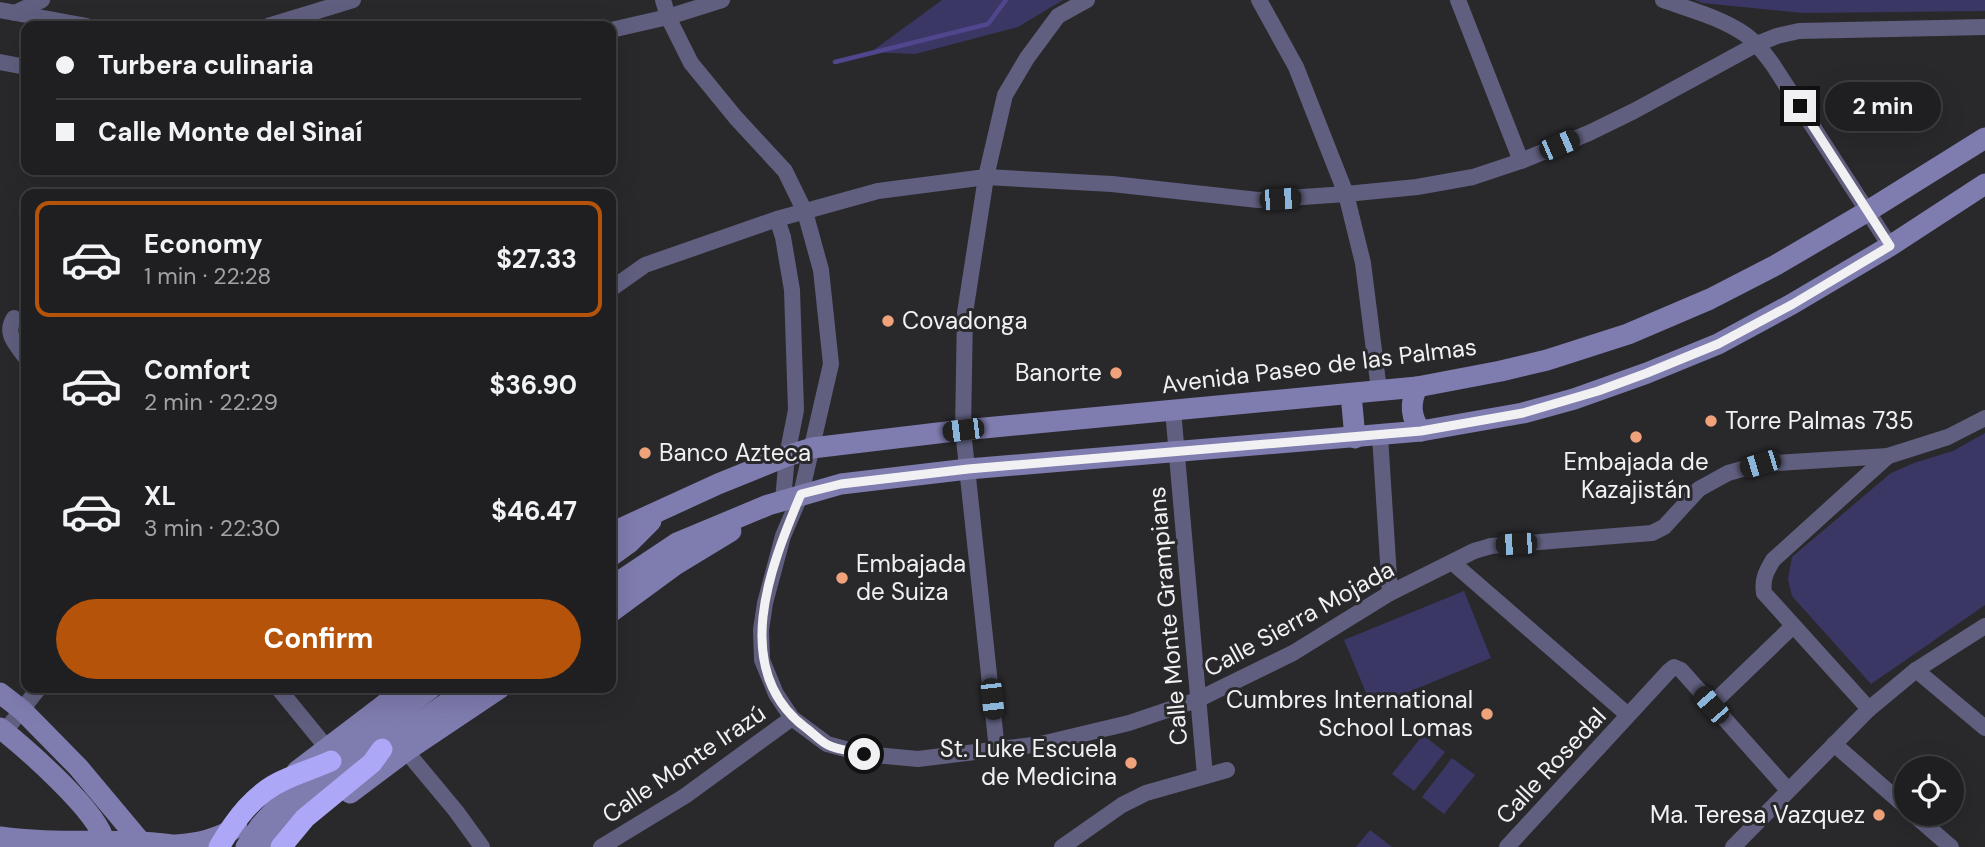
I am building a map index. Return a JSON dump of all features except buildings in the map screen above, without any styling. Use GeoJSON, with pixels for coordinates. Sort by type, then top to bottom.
{"type":"FeatureCollection","features":[{"type":"Feature","properties":{"kind":"highway"},"geometry":{"type":"LineString","coordinates":[[281,847],[305,818],[372,763],[382,749]]}},
{"type":"Feature","properties":{"kind":"highway"},"geometry":{"type":"LineString","coordinates":[[219,847],[239,817],[268,788],[323,759]]}},
{"type":"Feature","properties":{"kind":"highway"},"geometry":{"type":"LineString","coordinates":[[234,847],[258,808],[268,798],[323,759]]}},
{"type":"Feature","properties":{"kind":"main road","name":"Avenida Paseo de las Palmas"},"geometry":{"type":"LineString","coordinates":[[616,530],[718,484],[813,448],[963,430],[1417,387],[1547,360],[1628,334],[1710,299],[1776,265],[1985,138]]}},
{"type":"Feature","properties":{"kind":"main road"},"geometry":{"type":"LineString","coordinates":[[616,584],[677,542],[784,500],[841,484],[968,469],[1380,436],[1523,413],[1574,399],[1718,344],[1793,304],[1890,246],[1985,184]]}},
{"type":"Feature","properties":{"kind":"main road"},"geometry":{"type":"LineString","coordinates":[[1417,387],[1412,398],[1412,416],[1421,431]]}},
{"type":"Feature","properties":{"kind":"main road"},"geometry":{"type":"LineString","coordinates":[[1351,394],[1355,438]]}},
{"type":"Feature","properties":{"kind":"main road"},"geometry":{"type":"LineString","coordinates":[[616,608],[675,565],[784,500]]}},
{"type":"Feature","properties":{"kind":"main road","name":"Avenida Paseo de las Palmas"},"geometry":{"type":"LineString","coordinates":[[616,552],[660,512]]}},
{"type":"Feature","properties":{"kind":"main road"},"geometry":{"type":"LineString","coordinates":[[0,692],[22,710],[78,767],[140,841]]}},
{"type":"Feature","properties":{"kind":"main road"},"geometry":{"type":"LineString","coordinates":[[246,847],[260,826],[323,759],[400,693]]}},
{"type":"Feature","properties":{"kind":"main road"},"geometry":{"type":"LineString","coordinates":[[225,847],[253,808],[282,785],[423,693]]}},
{"type":"Feature","properties":{"kind":"main road"},"geometry":{"type":"LineString","coordinates":[[268,847],[314,795],[462,693]]}},
{"type":"Feature","properties":{"kind":"main road"},"geometry":{"type":"LineString","coordinates":[[287,847],[312,824],[406,751],[493,693]]}},
{"type":"Feature","properties":{"kind":"main road"},"geometry":{"type":"LineString","coordinates":[[2,730],[59,779],[103,834],[104,841]]}},
{"type":"Feature","properties":{"kind":"main road"},"geometry":{"type":"LineString","coordinates":[[282,785],[277,808],[283,819],[294,826],[312,824]]}},
{"type":"Feature","properties":{"kind":"main road"},"geometry":{"type":"LineString","coordinates":[[234,847],[282,785]]}},
{"type":"Feature","properties":{"kind":"main road"},"geometry":{"type":"LineString","coordinates":[[0,837],[45,841],[140,841],[182,846],[212,839],[241,824]]}},
{"type":"Feature","properties":{"kind":"main road"},"geometry":{"type":"LineString","coordinates":[[296,847],[312,824]]}},
{"type":"Feature","properties":{"kind":"street"},"geometry":{"type":"LineString","coordinates":[[0,20],[8,11],[42,0]]}},
{"type":"Feature","properties":{"kind":"street"},"geometry":{"type":"LineString","coordinates":[[284,21],[353,0]]}},
{"type":"Feature","properties":{"kind":"street","name":"Calle Sierra Mojada"},"geometry":{"type":"LineString","coordinates":[[663,0],[668,17],[691,63],[736,118],[785,171],[805,212],[821,270],[831,365],[813,448],[784,500]]}},
{"type":"Feature","properties":{"kind":"street"},"geometry":{"type":"LineString","coordinates":[[616,29],[668,17],[722,0]]}},
{"type":"Feature","properties":{"kind":"street"},"geometry":{"type":"LineString","coordinates":[[997,750],[963,430],[965,313],[986,177],[1005,95],[1027,58],[1058,16],[1087,0]]}},
{"type":"Feature","properties":{"kind":"street"},"geometry":{"type":"LineString","coordinates":[[1259,0],[1296,67],[1346,194],[1363,263],[1380,390]]}},
{"type":"Feature","properties":{"kind":"street"},"geometry":{"type":"LineString","coordinates":[[1458,0],[1521,160]]}},
{"type":"Feature","properties":{"kind":"street"},"geometry":{"type":"LineString","coordinates":[[1663,0],[1721,22],[1757,44],[1890,246]]}},
{"type":"Feature","properties":{"kind":"street"},"geometry":{"type":"LineString","coordinates":[[8,11],[61,21]]}},
{"type":"Feature","properties":{"kind":"street"},"geometry":{"type":"LineString","coordinates":[[616,285],[645,265],[777,219],[878,191],[986,177],[1112,184],[1258,200],[1417,187],[1473,177],[1589,133],[1777,36],[1799,31],[1985,27]]}},
{"type":"Feature","properties":{"kind":"street"},"geometry":{"type":"LineString","coordinates":[[0,62],[21,66]]}},
{"type":"Feature","properties":{"kind":"street","name":"Calle Sierra Mojada"},"geometry":{"type":"LineString","coordinates":[[777,219],[783,237],[792,290],[796,410],[787,456],[783,536],[765,603],[761,630],[762,660],[776,694],[792,718],[827,744],[864,754],[918,759],[997,750],[1041,744],[1129,723],[1197,700],[1293,653],[1390,593],[1474,551],[1491,546],[1653,533],[1664,527],[1699,489],[1728,474],[1760,464],[1888,456],[1948,437],[1985,418]]}},
{"type":"Feature","properties":{"kind":"street"},"geometry":{"type":"LineString","coordinates":[[14,318],[9,332],[21,350]]}},
{"type":"Feature","properties":{"kind":"street","name":"Calle Monte Grampians"},"geometry":{"type":"LineString","coordinates":[[1173,410],[1205,776]]}},
{"type":"Feature","properties":{"kind":"street"},"geometry":{"type":"LineString","coordinates":[[1380,436],[1390,593]]}},
{"type":"Feature","properties":{"kind":"street"},"geometry":{"type":"LineString","coordinates":[[1869,709],[1764,593],[1764,577],[1773,560],[1888,456]]}},
{"type":"Feature","properties":{"kind":"street"},"geometry":{"type":"LineString","coordinates":[[1452,563],[1629,715]]}},
{"type":"Feature","properties":{"kind":"street"},"geometry":{"type":"LineString","coordinates":[[1788,790],[1711,705],[1793,626]]}},
{"type":"Feature","properties":{"kind":"street"},"geometry":{"type":"LineString","coordinates":[[1733,847],[1869,709],[1916,670],[1985,626]]}},
{"type":"Feature","properties":{"kind":"street","name":"Calle Rosedal"},"geometry":{"type":"LineString","coordinates":[[1507,847],[1668,671],[1674,667],[1681,670],[1711,705]]}},
{"type":"Feature","properties":{"kind":"street"},"geometry":{"type":"LineString","coordinates":[[1916,670],[1985,729]]}},
{"type":"Feature","properties":{"kind":"street"},"geometry":{"type":"LineString","coordinates":[[2,730],[35,693]]}},
{"type":"Feature","properties":{"kind":"street"},"geometry":{"type":"LineString","coordinates":[[281,693],[323,759]]}},
{"type":"Feature","properties":{"kind":"street","name":"Calle Monte Irazú"},"geometry":{"type":"LineString","coordinates":[[601,847],[685,796],[792,718]]}},
{"type":"Feature","properties":{"kind":"street"},"geometry":{"type":"LineString","coordinates":[[1834,744],[1894,796]]}},
{"type":"Feature","properties":{"kind":"street"},"geometry":{"type":"LineString","coordinates":[[406,751],[482,847]]}},
{"type":"Feature","properties":{"kind":"street"},"geometry":{"type":"LineString","coordinates":[[1062,847],[1122,805],[1146,793],[1227,770]]}},
{"type":"Feature","properties":{"kind":"street"},"geometry":{"type":"LineString","coordinates":[[1927,826],[1951,847]]}},
{"type":"Feature","properties":{"kind":"shaded area"},"geometry":{"type":"Polygon","coordinates":[[[942,0],[1063,0],[1018,27],[915,54],[871,52],[942,0]]]}},
{"type":"Feature","properties":{"kind":"shaded area"},"geometry":{"type":"Polygon","coordinates":[[[1695,0],[1985,0],[1985,11],[1802,13],[1702,3],[1695,0]]]}},
{"type":"Feature","properties":{"kind":"shaded area"},"geometry":{"type":"Polygon","coordinates":[[[1985,433],[1985,605],[1871,684],[1792,596],[1788,579],[1792,557],[1891,473],[1953,451],[1985,433]]]}},
{"type":"Feature","properties":{"kind":"shaded area"},"geometry":{"type":"Polygon","coordinates":[[[1464,591],[1491,658],[1372,707],[1344,640],[1464,591]]]}},
{"type":"Feature","properties":{"kind":"shaded area"},"geometry":{"type":"Polygon","coordinates":[[[1423,735],[1445,752],[1414,791],[1392,774],[1423,735]]]}},
{"type":"Feature","properties":{"kind":"shaded area"},"geometry":{"type":"Polygon","coordinates":[[[1452,758],[1475,775],[1444,814],[1422,797],[1452,758]]]}},
{"type":"Feature","properties":{"kind":"shaded area"},"geometry":{"type":"Polygon","coordinates":[[[1370,830],[1392,847],[1356,847],[1370,830]]]}},
{"type":"Feature","properties":{"kind":"waterway"},"geometry":{"type":"LineString","coordinates":[[835,62],[988,24],[1006,0]]}},
{"type":"Feature","properties":{"kind":"place","name":"Covadonga"},"geometry":{"type":"Point","coordinates":[888,321]}},
{"type":"Feature","properties":{"kind":"place","name":"Banorte"},"geometry":{"type":"Point","coordinates":[1116,373]}},
{"type":"Feature","properties":{"kind":"place","name":"Torre Palmas 735"},"geometry":{"type":"Point","coordinates":[1711,421]}},
{"type":"Feature","properties":{"kind":"place","name":"Embajada de Kazajistán"},"geometry":{"type":"Point","coordinates":[1636,437]}},
{"type":"Feature","properties":{"kind":"place","name":"Banco Azteca"},"geometry":{"type":"Point","coordinates":[645,453]}},
{"type":"Feature","properties":{"kind":"place","name":"Embajada de Suiza"},"geometry":{"type":"Point","coordinates":[842,578]}},
{"type":"Feature","properties":{"kind":"place","name":"Cumbres International School Lomas"},"geometry":{"type":"Point","coordinates":[1487,714]}},
{"type":"Feature","properties":{"kind":"place","name":"St. Luke Escuela de Medicina"},"geometry":{"type":"Point","coordinates":[1131,763]}},
{"type":"Feature","properties":{"kind":"place","name":"Ma. Teresa Vazquez"},"geometry":{"type":"Point","coordinates":[1879,815]}},
{"type":"Feature","properties":{"kind":"route"},"geometry":{"type":"LineString","coordinates":[[864,754],[827,744],[792,718],[776,694],[762,660],[761,630],[765,603],[783,536],[801,494],[841,484],[968,469],[1421,431],[1523,413],[1574,399],[1647,373],[1718,344],[1793,304],[1890,246],[1800,106]]}}]}
